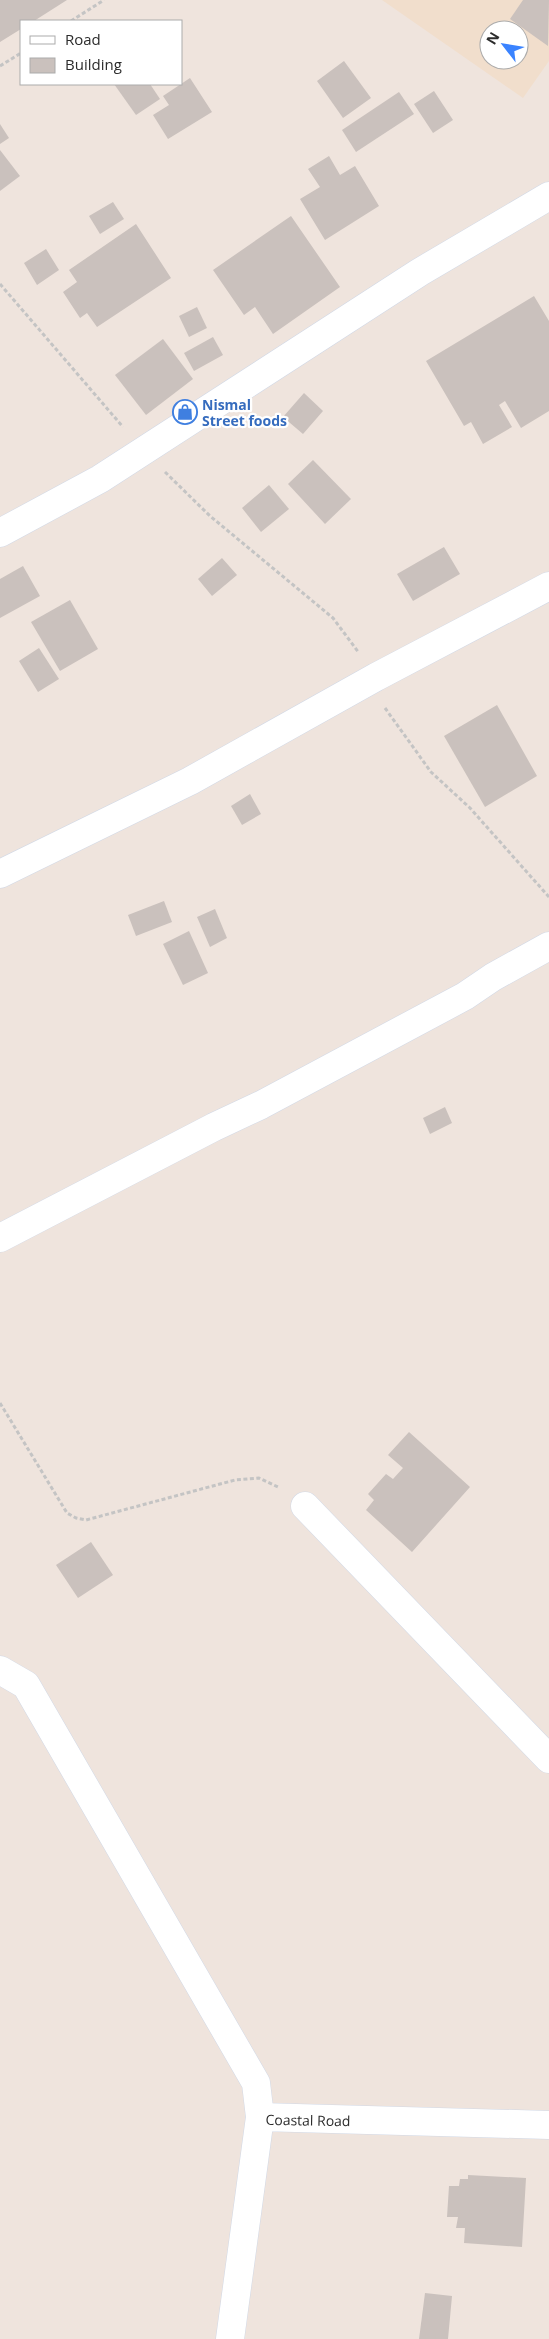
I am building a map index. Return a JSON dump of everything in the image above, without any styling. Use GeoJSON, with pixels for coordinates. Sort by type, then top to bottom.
{"type":"FeatureCollection","features":[{"type":"Feature","properties":{"kind":"street"},"geometry":{"type":"LineString","coordinates":[[0,533],[100,479],[420,272],[549,196]]}},
{"type":"Feature","properties":{"kind":"street"},"geometry":{"type":"LineString","coordinates":[[0,874],[190,781],[376,676],[549,586]]}},
{"type":"Feature","properties":{"kind":"street"},"geometry":{"type":"LineString","coordinates":[[0,1238],[214,1126],[261,1105],[465,996],[493,977],[549,946]]}},
{"type":"Feature","properties":{"kind":"street"},"geometry":{"type":"LineString","coordinates":[[305,1506],[549,1759]]}},
{"type":"Feature","properties":{"kind":"street"},"geometry":{"type":"LineString","coordinates":[[0,1670],[26,1685],[256,2083],[260,2117]]}},
{"type":"Feature","properties":{"kind":"street","name":"Coastal Road"},"geometry":{"type":"LineString","coordinates":[[230,2339],[260,2117],[549,2125]]}},
{"type":"Feature","properties":{"kind":"path"},"geometry":{"type":"LineString","coordinates":[[73,20],[104,0]]}},
{"type":"Feature","properties":{"kind":"path"},"geometry":{"type":"LineString","coordinates":[[0,66],[20,54]]}},
{"type":"Feature","properties":{"kind":"path"},"geometry":{"type":"LineString","coordinates":[[0,284],[144,451],[210,516],[333,618],[376,676],[386,711],[431,772],[470,808],[549,897]]}},
{"type":"Feature","properties":{"kind":"path"},"geometry":{"type":"LineString","coordinates":[[0,1403],[67,1513],[76,1518],[86,1520],[235,1480],[259,1478],[276,1485],[305,1506]]}},
{"type":"Feature","properties":{"kind":"shaded area"},"geometry":{"type":"Polygon","coordinates":[[[382,0],[549,0],[549,61],[523,98],[483,70],[529,70],[529,20],[479,20],[479,67],[382,0]]]}},
{"type":"Feature","properties":{"kind":"building"},"geometry":{"type":"Polygon","coordinates":[[[0,0],[67,0],[36,20],[20,20],[20,30],[0,42],[0,0]]]}},
{"type":"Feature","properties":{"kind":"building"},"geometry":{"type":"Polygon","coordinates":[[[523,0],[549,0],[548,46],[529,32],[529,20],[510,19],[523,0]]]}},
{"type":"Feature","properties":{"kind":"building"},"geometry":{"type":"Polygon","coordinates":[[[344,61],[371,98],[343,118],[317,81],[344,61]]]}},
{"type":"Feature","properties":{"kind":"building"},"geometry":{"type":"Polygon","coordinates":[[[190,78],[212,112],[168,139],[153,115],[169,105],[163,96],[190,78]]]}},
{"type":"Feature","properties":{"kind":"building"},"geometry":{"type":"Polygon","coordinates":[[[115,85],[151,85],[160,99],[136,115],[115,85]]]}},
{"type":"Feature","properties":{"kind":"building"},"geometry":{"type":"Polygon","coordinates":[[[434,91],[453,120],[433,133],[414,104],[434,91]]]}},
{"type":"Feature","properties":{"kind":"building"},"geometry":{"type":"Polygon","coordinates":[[[399,92],[414,114],[356,152],[342,130],[399,92]]]}},
{"type":"Feature","properties":{"kind":"building"},"geometry":{"type":"Polygon","coordinates":[[[0,124],[9,138],[0,144],[0,124]]]}},
{"type":"Feature","properties":{"kind":"building"},"geometry":{"type":"Polygon","coordinates":[[[0,150],[20,176],[0,191],[0,150]]]}},
{"type":"Feature","properties":{"kind":"building"},"geometry":{"type":"Polygon","coordinates":[[[329,156],[340,175],[355,166],[379,206],[325,240],[300,199],[320,187],[308,169],[329,156]]]}},
{"type":"Feature","properties":{"kind":"building"},"geometry":{"type":"Polygon","coordinates":[[[113,202],[124,219],[100,234],[89,216],[113,202]]]}},
{"type":"Feature","properties":{"kind":"building"},"geometry":{"type":"Polygon","coordinates":[[[291,216],[340,287],[273,334],[255,307],[244,315],[213,270],[291,216]]]}},
{"type":"Feature","properties":{"kind":"building"},"geometry":{"type":"Polygon","coordinates":[[[136,224],[171,278],[97,327],[87,313],[80,318],[63,292],[77,282],[69,270],[136,224]]]}},
{"type":"Feature","properties":{"kind":"building"},"geometry":{"type":"Polygon","coordinates":[[[46,249],[59,270],[37,285],[24,263],[46,249]]]}},
{"type":"Feature","properties":{"kind":"building"},"geometry":{"type":"Polygon","coordinates":[[[534,296],[549,321],[549,411],[521,428],[505,401],[499,405],[512,427],[483,444],[471,422],[464,426],[426,361],[534,296]]]}},
{"type":"Feature","properties":{"kind":"building"},"geometry":{"type":"Polygon","coordinates":[[[197,307],[207,328],[189,337],[179,316],[197,307]]]}},
{"type":"Feature","properties":{"kind":"building"},"geometry":{"type":"Polygon","coordinates":[[[213,337],[223,355],[194,371],[184,353],[213,337]]]}},
{"type":"Feature","properties":{"kind":"building"},"geometry":{"type":"Polygon","coordinates":[[[163,339],[193,379],[146,415],[115,375],[163,339]]]}},
{"type":"Feature","properties":{"kind":"building"},"geometry":{"type":"Polygon","coordinates":[[[304,393],[323,411],[303,434],[283,417],[304,393]]]}},
{"type":"Feature","properties":{"kind":"building"},"geometry":{"type":"Polygon","coordinates":[[[313,460],[351,499],[325,524],[288,484],[313,460]]]}},
{"type":"Feature","properties":{"kind":"building"},"geometry":{"type":"Polygon","coordinates":[[[269,485],[289,509],[261,532],[242,508],[269,485]]]}},
{"type":"Feature","properties":{"kind":"building"},"geometry":{"type":"Polygon","coordinates":[[[444,547],[460,574],[413,601],[397,574],[444,547]]]}},
{"type":"Feature","properties":{"kind":"building"},"geometry":{"type":"Polygon","coordinates":[[[222,558],[237,575],[212,596],[198,579],[222,558]]]}},
{"type":"Feature","properties":{"kind":"building"},"geometry":{"type":"Polygon","coordinates":[[[23,566],[40,596],[0,618],[0,579],[23,566]]]}},
{"type":"Feature","properties":{"kind":"building"},"geometry":{"type":"Polygon","coordinates":[[[70,600],[98,649],[60,671],[31,622],[70,600]]]}},
{"type":"Feature","properties":{"kind":"building"},"geometry":{"type":"Polygon","coordinates":[[[39,648],[59,679],[38,692],[19,661],[39,648]]]}},
{"type":"Feature","properties":{"kind":"building"},"geometry":{"type":"Polygon","coordinates":[[[497,705],[537,776],[485,807],[444,736],[497,705]]]}},
{"type":"Feature","properties":{"kind":"building"},"geometry":{"type":"Polygon","coordinates":[[[250,794],[261,814],[242,825],[231,806],[250,794]]]}},
{"type":"Feature","properties":{"kind":"building"},"geometry":{"type":"Polygon","coordinates":[[[164,901],[172,922],[136,936],[128,915],[164,901]]]}},
{"type":"Feature","properties":{"kind":"building"},"geometry":{"type":"Polygon","coordinates":[[[215,909],[227,938],[210,947],[197,917],[215,909]]]}},
{"type":"Feature","properties":{"kind":"building"},"geometry":{"type":"Polygon","coordinates":[[[189,931],[208,973],[183,985],[163,944],[189,931]]]}},
{"type":"Feature","properties":{"kind":"building"},"geometry":{"type":"Polygon","coordinates":[[[445,1107],[452,1123],[430,1134],[423,1118],[445,1107]]]}},
{"type":"Feature","properties":{"kind":"building"},"geometry":{"type":"Polygon","coordinates":[[[409,1432],[470,1487],[412,1552],[366,1510],[374,1500],[368,1494],[386,1474],[393,1479],[403,1468],[388,1455],[409,1432]]]}},
{"type":"Feature","properties":{"kind":"building"},"geometry":{"type":"Polygon","coordinates":[[[91,1542],[113,1575],[78,1598],[56,1565],[91,1542]]]}},
{"type":"Feature","properties":{"kind":"building"},"geometry":{"type":"Polygon","coordinates":[[[468,2175],[526,2178],[522,2247],[464,2243],[465,2228],[456,2228],[458,2217],[447,2217],[449,2186],[459,2186],[460,2179],[468,2179],[468,2175]]]}},
{"type":"Feature","properties":{"kind":"building"},"geometry":{"type":"Polygon","coordinates":[[[425,2293],[452,2296],[448,2339],[419,2339],[425,2293]]]}},
{"type":"Feature","properties":{"kind":"place","name":"Nismal Street foods"},"geometry":{"type":"Point","coordinates":[185,412]}}]}
